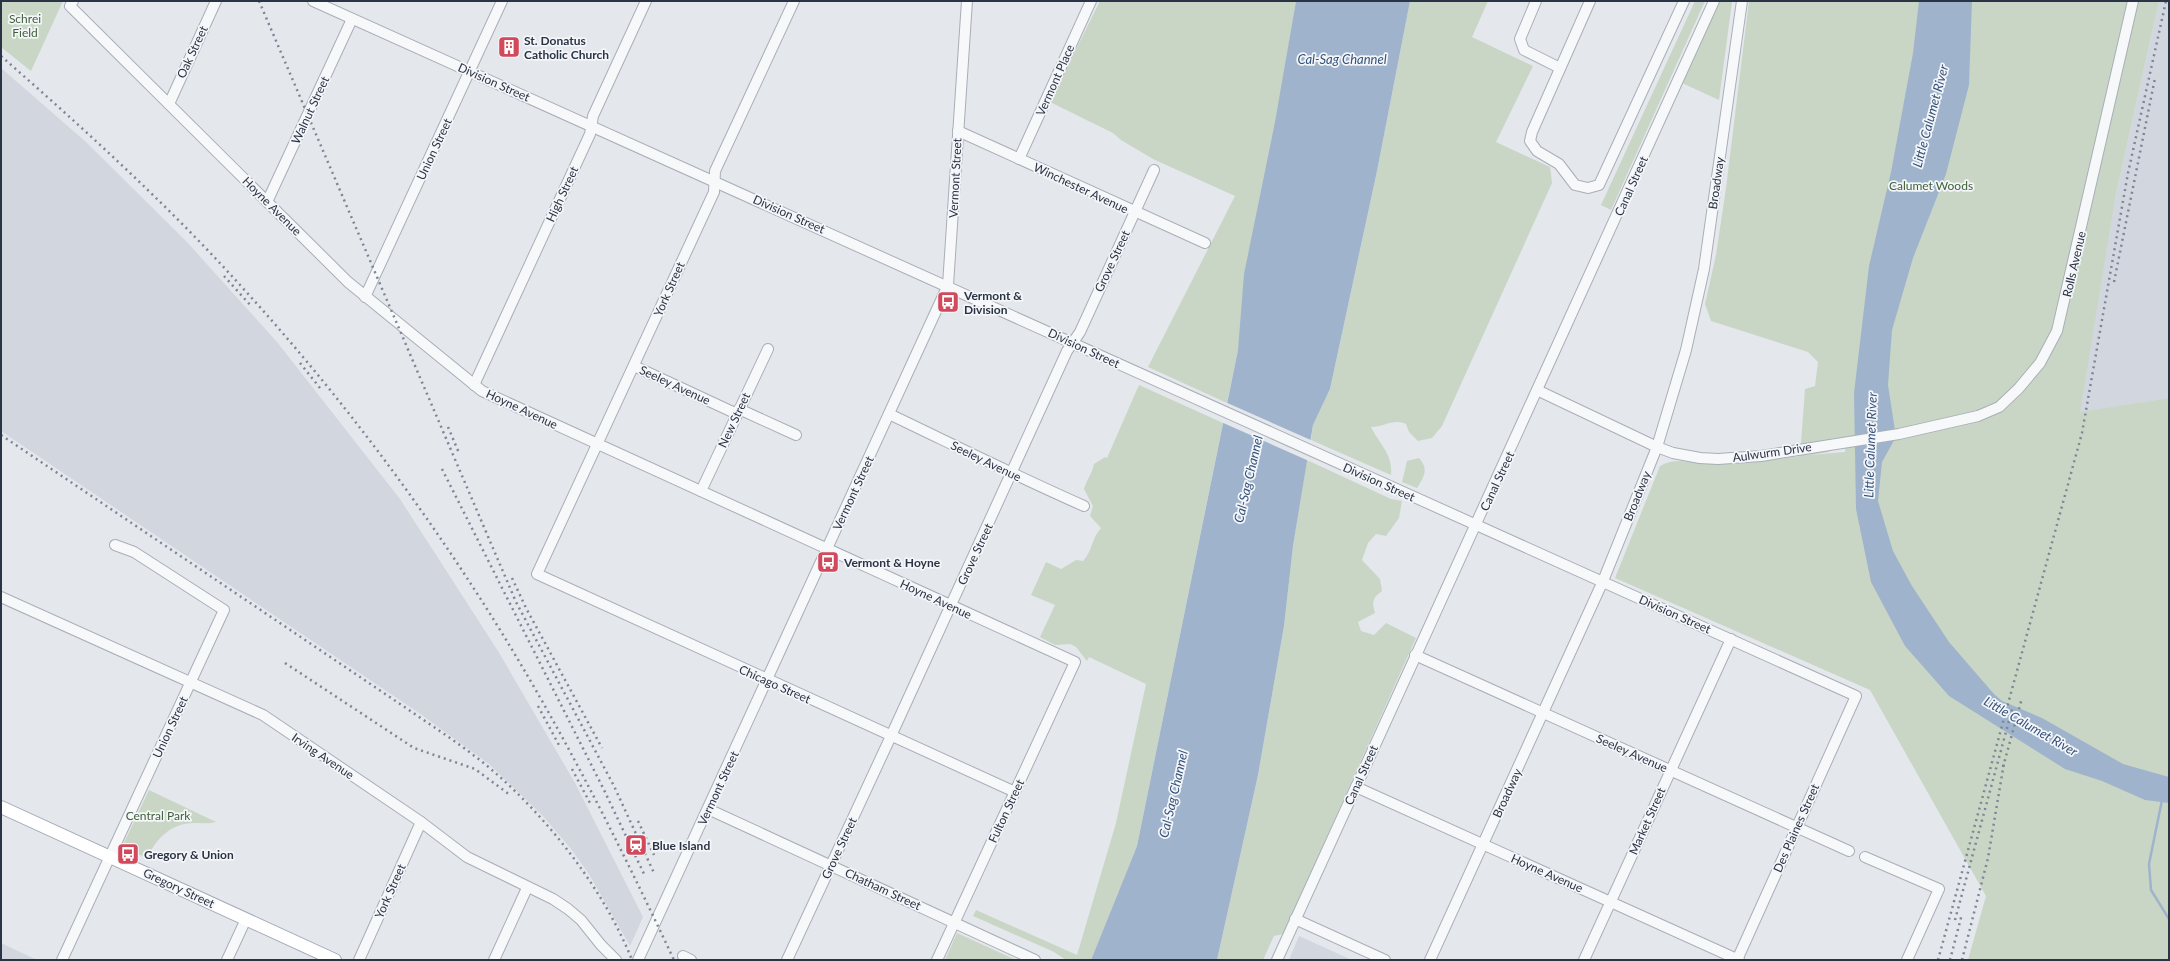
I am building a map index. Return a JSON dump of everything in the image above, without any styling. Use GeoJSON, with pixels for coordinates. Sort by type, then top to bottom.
{"type":"FeatureCollection","features":[{"type":"Feature","properties":{"kind":"main road","name":"Gregory Street"},"geometry":{"type":"LineString","coordinates":[[1,807],[335,960]]}},
{"type":"Feature","properties":{"kind":"street","name":"Oak Street"},"geometry":{"type":"LineString","coordinates":[[168,104],[216,1]]}},
{"type":"Feature","properties":{"kind":"street","name":"Division Street"},"geometry":{"type":"LineString","coordinates":[[313,1],[948,285],[1213,408],[1856,696]]}},
{"type":"Feature","properties":{"kind":"street","name":"Union Street"},"geometry":{"type":"LineString","coordinates":[[366,297],[502,1]]}},
{"type":"Feature","properties":{"kind":"street","name":"High Street"},"geometry":{"type":"LineString","coordinates":[[474,385],[588,138],[594,116],[646,1]]}},
{"type":"Feature","properties":{"kind":"street","name":"York Street"},"geometry":{"type":"LineString","coordinates":[[537,574],[714,192],[715,171],[794,1]]}},
{"type":"Feature","properties":{"kind":"street","name":"Vermont Street"},"geometry":{"type":"LineString","coordinates":[[638,960],[948,285],[967,1]]}},
{"type":"Feature","properties":{"kind":"street","name":"Vermont Place"},"geometry":{"type":"LineString","coordinates":[[1019,159],[1090,1]]}},
{"type":"Feature","properties":{"kind":"street"},"geometry":{"type":"LineString","coordinates":[[1536,1],[1520,39],[1524,50],[1560,68]]}},
{"type":"Feature","properties":{"kind":"street"},"geometry":{"type":"LineString","coordinates":[[1590,1],[1532,132],[1530,141],[1537,151],[1559,164],[1575,185],[1588,188],[1599,185],[1684,1]]}},
{"type":"Feature","properties":{"kind":"street","name":"Canal Street"},"geometry":{"type":"LineString","coordinates":[[1276,960],[1415,655],[1539,390],[1714,1]]}},
{"type":"Feature","properties":{"kind":"street","name":"Broadway"},"geometry":{"type":"LineString","coordinates":[[1430,960],[1603,582],[1657,447],[1686,350],[1704,269],[1742,1]]}},
{"type":"Feature","properties":{"kind":"street","name":"Rolls Avenue"},"geometry":{"type":"LineString","coordinates":[[1899,434],[1978,416],[1999,407],[2019,388],[2040,363],[2057,331],[2133,1]]}},
{"type":"Feature","properties":{"kind":"street","name":"Hoyne Avenue"},"geometry":{"type":"LineString","coordinates":[[72,4],[168,104],[366,297],[482,391],[1075,662]]}},
{"type":"Feature","properties":{"kind":"street","name":"Walnut Street"},"geometry":{"type":"LineString","coordinates":[[267,202],[352,18]]}},
{"type":"Feature","properties":{"kind":"street","name":"Winchester Avenue"},"geometry":{"type":"LineString","coordinates":[[958,131],[1205,243]]}},
{"type":"Feature","properties":{"kind":"street","name":"Grove Street"},"geometry":{"type":"LineString","coordinates":[[787,960],[1067,351],[1080,332],[1154,170]]}},
{"type":"Feature","properties":{"kind":"street","name":"New Street"},"geometry":{"type":"LineString","coordinates":[[701,491],[768,349]]}},
{"type":"Feature","properties":{"kind":"street","name":"Seeley Avenue"},"geometry":{"type":"LineString","coordinates":[[634,366],[738,412],[796,435]]}},
{"type":"Feature","properties":{"kind":"street","name":"Aulwurm Drive"},"geometry":{"type":"LineString","coordinates":[[1539,390],[1657,447],[1673,453],[1700,458],[1738,458],[1899,434]]}},
{"type":"Feature","properties":{"kind":"street","name":"Seeley Avenue"},"geometry":{"type":"LineString","coordinates":[[889,414],[1011,473],[1084,506]]}},
{"type":"Feature","properties":{"kind":"street","name":"Union Street"},"geometry":{"type":"LineString","coordinates":[[62,960],[224,610],[134,552],[115,545]]}},
{"type":"Feature","properties":{"kind":"street","name":"Chicago Street"},"geometry":{"type":"LineString","coordinates":[[537,574],[1015,792]]}},
{"type":"Feature","properties":{"kind":"street","name":"Irving Avenue"},"geometry":{"type":"LineString","coordinates":[[1,597],[263,715],[421,822],[467,857],[527,888],[553,899],[568,909],[581,920],[601,945],[616,960]]}},
{"type":"Feature","properties":{"kind":"street","name":"Market Street"},"geometry":{"type":"LineString","coordinates":[[1584,960],[1731,639]]}},
{"type":"Feature","properties":{"kind":"street","name":"Seeley Avenue"},"geometry":{"type":"LineString","coordinates":[[1415,655],[1849,850]]}},
{"type":"Feature","properties":{"kind":"street","name":"Fulton Street"},"geometry":{"type":"LineString","coordinates":[[937,960],[1075,662]]}},
{"type":"Feature","properties":{"kind":"street","name":"Des Plaines Street"},"geometry":{"type":"LineString","coordinates":[[1737,960],[1856,696]]}},
{"type":"Feature","properties":{"kind":"street","name":"Hoyne Avenue"},"geometry":{"type":"LineString","coordinates":[[1356,787],[1737,960]]}},
{"type":"Feature","properties":{"kind":"street","name":"Chatham Street"},"geometry":{"type":"LineString","coordinates":[[708,809],[1035,960]]}},
{"type":"Feature","properties":{"kind":"street","name":"York Street"},"geometry":{"type":"LineString","coordinates":[[359,960],[421,822]]}},
{"type":"Feature","properties":{"kind":"street"},"geometry":{"type":"LineString","coordinates":[[1865,857],[1939,889],[1907,960]]}},
{"type":"Feature","properties":{"kind":"street"},"geometry":{"type":"LineString","coordinates":[[494,960],[527,888]]}},
{"type":"Feature","properties":{"kind":"street"},"geometry":{"type":"LineString","coordinates":[[227,960],[246,919]]}},
{"type":"Feature","properties":{"kind":"street"},"geometry":{"type":"LineString","coordinates":[[1295,919],[1385,960]]}},
{"type":"Feature","properties":{"kind":"shaded area"},"geometry":{"type":"Polygon","coordinates":[[[2159,1],[2169,1],[2169,398],[2079,413],[2116,194],[2159,1]]]}},
{"type":"Feature","properties":{"kind":"shaded area"},"geometry":{"type":"Polygon","coordinates":[[[1,68],[86,142],[186,241],[277,342],[400,499],[498,651],[575,783],[643,917],[630,946],[589,874],[571,849],[543,816],[489,764],[419,713],[1,431],[1,68]]]}},
{"type":"Feature","properties":{"kind":"shaded area"},"geometry":{"type":"Polygon","coordinates":[[[1299,936],[1352,960],[1289,960],[1299,936]]]}},
{"type":"Feature","properties":{"kind":"shaded area"},"geometry":{"type":"Polygon","coordinates":[[[1,943],[37,960],[1,960],[1,943]]]}},
{"type":"Feature","properties":{"kind":"green space","name":"Schrei Field"},"geometry":{"type":"Polygon","coordinates":[[[1,1],[63,1],[31,71],[1,47],[1,1]]]}},
{"type":"Feature","properties":{"kind":"green space"},"geometry":{"type":"Polygon","coordinates":[[[1100,1],[1296,1],[1238,350],[1227,403],[1148,367],[1235,196],[1153,159],[1121,140],[1113,133],[1050,102],[1100,1]]]}},
{"type":"Feature","properties":{"kind":"green space"},"geometry":{"type":"Polygon","coordinates":[[[1410,1],[1488,1],[1472,37],[1533,66],[1496,142],[1550,167],[1552,183],[1442,426],[1432,438],[1418,441],[1409,432],[1406,424],[1401,422],[1393,422],[1371,427],[1388,455],[1391,475],[1311,440],[1313,425],[1330,389],[1377,171],[1410,1]]]}},
{"type":"Feature","properties":{"kind":"green space"},"geometry":{"type":"Polygon","coordinates":[[[1695,1],[1705,1],[1611,210],[1601,205],[1695,1]]]}},
{"type":"Feature","properties":{"kind":"green space"},"geometry":{"type":"Polygon","coordinates":[[[1718,1],[1732,2],[1719,100],[1682,83],[1718,1]]]}},
{"type":"Feature","properties":{"kind":"green space","name":"Calumet Woods"},"geometry":{"type":"Polygon","coordinates":[[[1749,1],[2159,1],[2116,194],[2080,412],[2169,398],[2169,960],[1968,960],[1986,896],[1870,690],[1615,578],[1660,466],[1673,461],[1704,464],[1733,464],[1800,456],[1805,389],[1815,386],[1818,362],[1808,352],[1711,321],[1705,304],[1716,255],[1726,188],[1749,1]],[[1846,437],[1830,439],[1829,452],[1810,455],[1845,452],[1846,437]]]}},
{"type":"Feature","properties":{"kind":"green space"},"geometry":{"type":"Polygon","coordinates":[[[1139,385],[1223,423],[1137,846],[1091,960],[1066,960],[1054,952],[973,916],[976,910],[1077,955],[1116,823],[1146,684],[1089,657],[1087,661],[1076,647],[1070,644],[1055,645],[1040,637],[1055,605],[1031,595],[1046,562],[1061,569],[1076,560],[1083,561],[1089,553],[1095,536],[1101,528],[1090,516],[1093,506],[1084,489],[1094,464],[1105,457],[1107,458],[1139,385]]]}},
{"type":"Feature","properties":{"kind":"green space"},"geometry":{"type":"Polygon","coordinates":[[[1419,458],[1425,469],[1422,480],[1417,488],[1402,482],[1407,461],[1419,458]]]}},
{"type":"Feature","properties":{"kind":"green space"},"geometry":{"type":"Polygon","coordinates":[[[1307,460],[1391,499],[1402,501],[1399,518],[1386,536],[1376,534],[1368,543],[1362,560],[1380,579],[1382,591],[1374,600],[1373,606],[1375,613],[1358,622],[1361,631],[1374,635],[1386,623],[1416,638],[1283,934],[1274,936],[1263,960],[1217,960],[1258,775],[1284,626],[1293,546],[1307,460]]]}},
{"type":"Feature","properties":{"kind":"green space","name":"Central Park"},"geometry":{"type":"Polygon","coordinates":[[[149,790],[216,822],[186,824],[171,829],[165,833],[155,845],[147,858],[122,847],[149,790]]]}},
{"type":"Feature","properties":{"kind":"green space"},"geometry":{"type":"Polygon","coordinates":[[[957,933],[1016,960],[945,960],[957,933]]]}},
{"type":"Feature","properties":{"kind":"water","name":"Cal-Sag Channel"},"geometry":{"type":"Polygon","coordinates":[[[1296,1],[1410,1],[1377,171],[1330,389],[1313,425],[1293,546],[1284,626],[1258,775],[1217,960],[1091,960],[1137,846],[1238,350],[1244,274],[1275,122],[1296,1]]]}},
{"type":"Feature","properties":{"kind":"water","name":"Little Calumet River"},"geometry":{"type":"Polygon","coordinates":[[[1919,1],[1972,1],[1969,85],[1946,174],[1913,258],[1892,330],[1888,385],[1896,437],[1882,462],[1878,501],[1893,551],[1912,586],[1949,642],[1994,694],[2002,701],[2042,718],[2123,764],[2169,777],[2169,803],[2145,800],[2102,781],[2065,769],[1949,696],[1905,646],[1871,582],[1856,509],[1854,393],[1869,266],[1891,172],[1913,53],[1919,1]]]}},
{"type":"Feature","properties":{"kind":"pier"},"geometry":{"type":"Polygon","coordinates":[[[1225,402],[1313,441],[1309,461],[1221,422],[1225,402]]]}},
{"type":"Feature","properties":{"kind":"waterway"},"geometry":{"type":"LineString","coordinates":[[2162,800],[2149,864],[2151,890],[2169,919]]}},
{"type":"Feature","properties":{"kind":"railway"},"geometry":{"type":"LineString","coordinates":[[259,1],[516,602],[614,786],[654,873]]}},
{"type":"Feature","properties":{"kind":"railway"},"geometry":{"type":"LineString","coordinates":[[1938,960],[2082,433],[2128,173],[2166,1]]}},
{"type":"Feature","properties":{"kind":"railway"},"geometry":{"type":"LineString","coordinates":[[1,56],[124,167],[212,255],[275,324],[374,445],[405,487],[464,573],[542,701],[610,829],[674,960]]}},
{"type":"Feature","properties":{"kind":"railway"},"geometry":{"type":"LineString","coordinates":[[2114,282],[2155,78]]}},
{"type":"Feature","properties":{"kind":"railway"},"geometry":{"type":"LineString","coordinates":[[224,276],[252,307]]}},
{"type":"Feature","properties":{"kind":"railway"},"geometry":{"type":"LineString","coordinates":[[300,363],[320,388]]}},
{"type":"Feature","properties":{"kind":"railway"},"geometry":{"type":"LineString","coordinates":[[448,427],[459,453]]}},
{"type":"Feature","properties":{"kind":"railway"},"geometry":{"type":"LineString","coordinates":[[1,435],[439,730],[492,770],[534,811],[573,857],[606,908],[632,960]]}},
{"type":"Feature","properties":{"kind":"railway"},"geometry":{"type":"LineString","coordinates":[[442,469],[604,790],[645,876]]}},
{"type":"Feature","properties":{"kind":"railway"},"geometry":{"type":"LineString","coordinates":[[512,578],[526,608],[602,748]]}},
{"type":"Feature","properties":{"kind":"railway"},"geometry":{"type":"LineString","coordinates":[[285,663],[414,748],[475,769],[510,795]]}},
{"type":"Feature","properties":{"kind":"railway"},"geometry":{"type":"LineString","coordinates":[[2003,767],[2022,698]]}},
{"type":"Feature","properties":{"kind":"railway"},"geometry":{"type":"LineString","coordinates":[[538,706],[560,747]]}},
{"type":"Feature","properties":{"kind":"railway"},"geometry":{"type":"LineString","coordinates":[[1955,920],[2013,706]]}},
{"type":"Feature","properties":{"kind":"railway"},"geometry":{"type":"LineString","coordinates":[[1962,960],[1988,858],[2004,763]]}},
{"type":"Feature","properties":{"kind":"railway"},"geometry":{"type":"LineString","coordinates":[[572,769],[590,803]]}},
{"type":"Feature","properties":{"kind":"railway"},"geometry":{"type":"LineString","coordinates":[[638,821],[654,855]]}},
{"type":"Feature","properties":{"kind":"railway"},"geometry":{"type":"LineString","coordinates":[[1950,960],[1962,914]]}},
{"type":"Feature","properties":{"kind":"place","name":"St. Donatus Catholic Church"},"geometry":{"type":"Point","coordinates":[509,47]}},
{"type":"Feature","properties":{"kind":"place","name":"Vermont & Division"},"geometry":{"type":"Point","coordinates":[948,302]}},
{"type":"Feature","properties":{"kind":"place","name":"Vermont & Hoyne"},"geometry":{"type":"Point","coordinates":[828,562]}},
{"type":"Feature","properties":{"kind":"place","name":"Blue Island"},"geometry":{"type":"Point","coordinates":[636,845]}},
{"type":"Feature","properties":{"kind":"place","name":"Gregory & Union"},"geometry":{"type":"Point","coordinates":[128,854]}}]}
